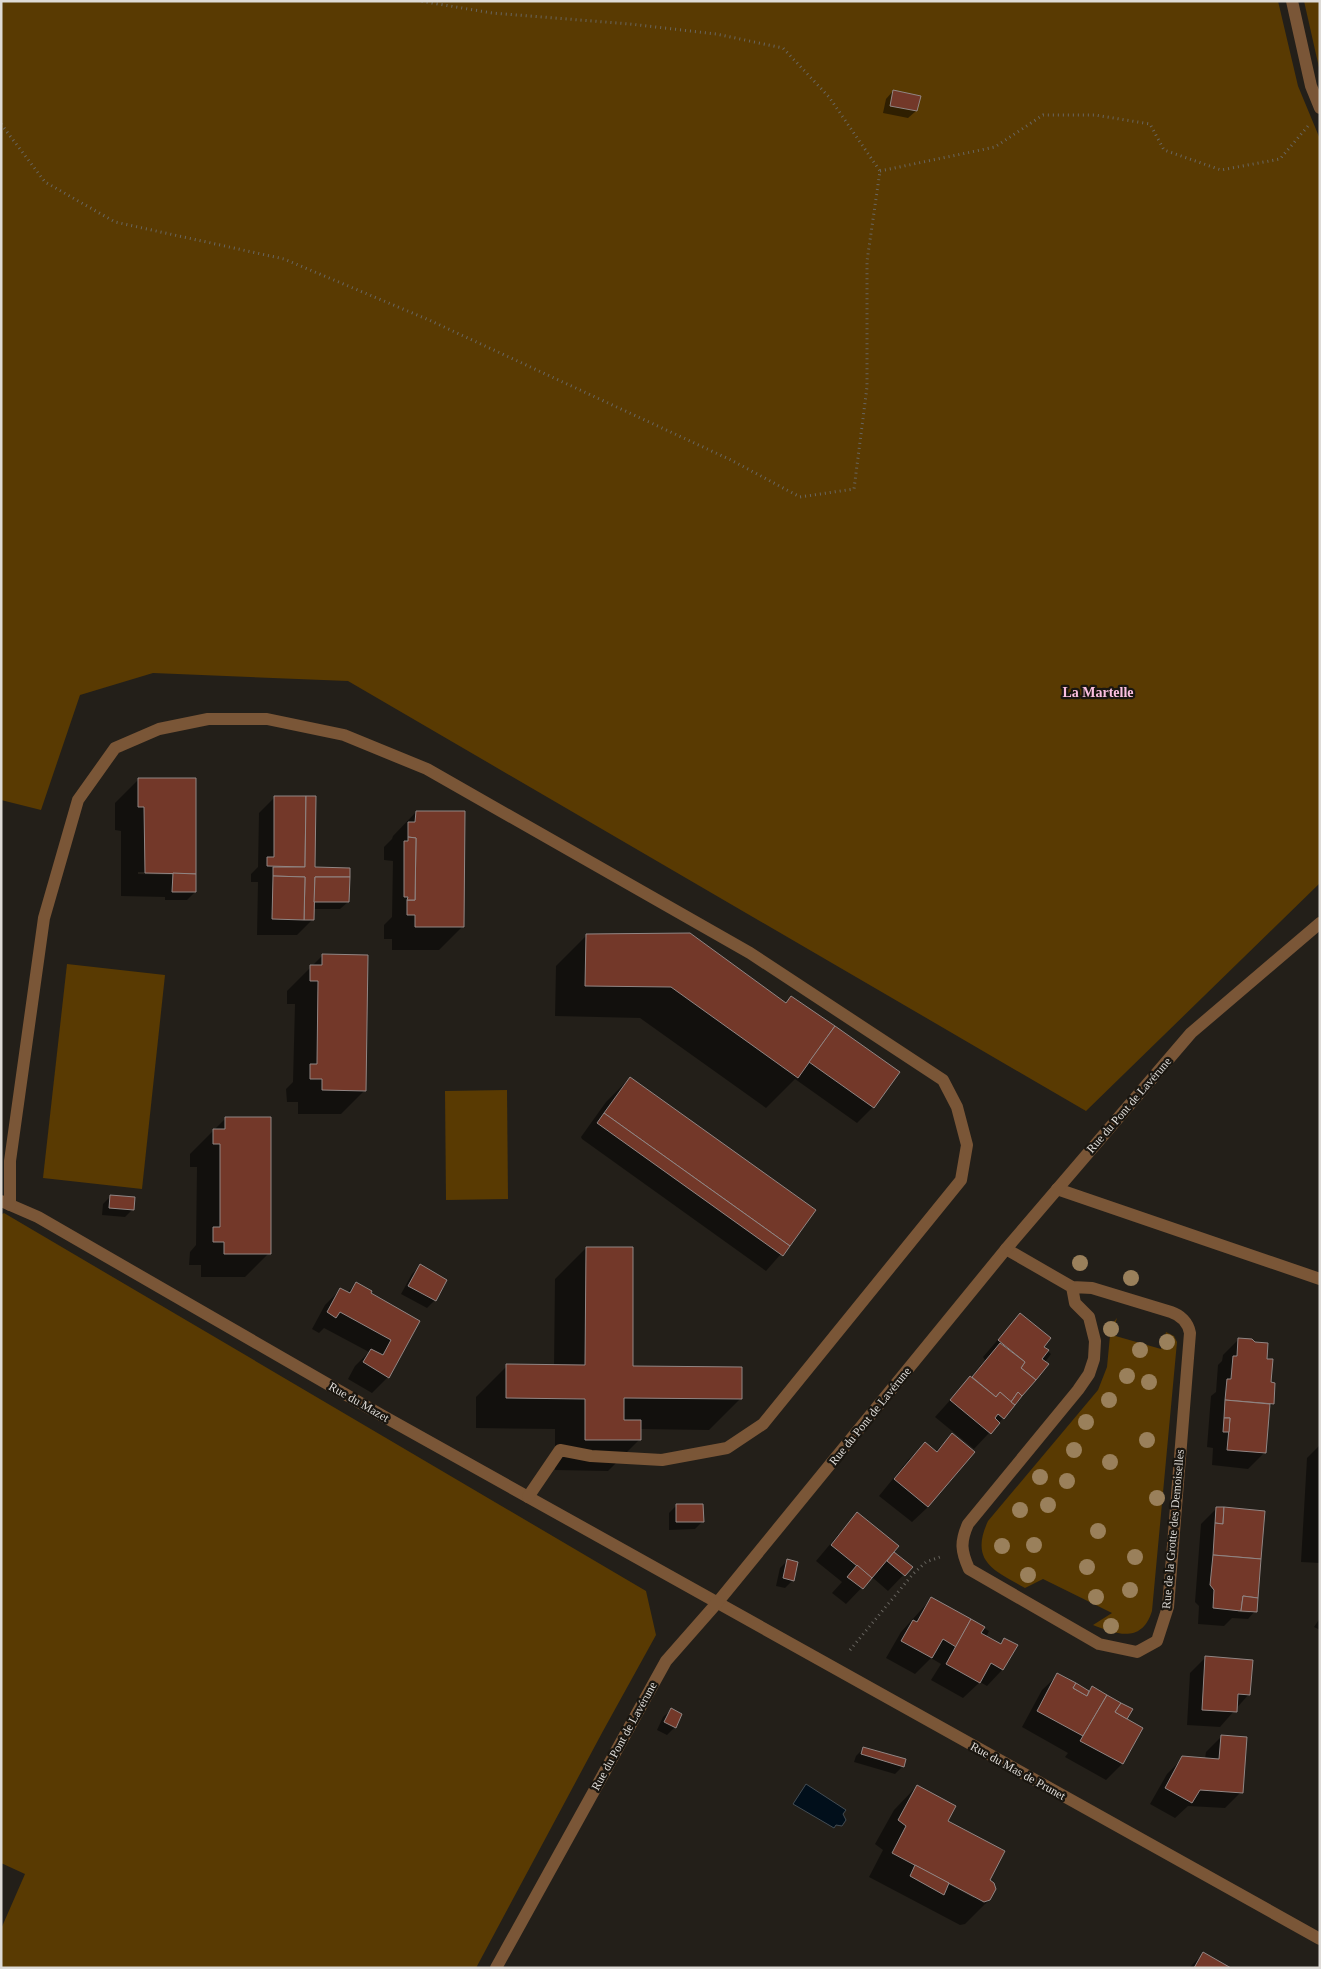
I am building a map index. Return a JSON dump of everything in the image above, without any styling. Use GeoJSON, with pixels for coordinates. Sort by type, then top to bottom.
{"type":"FeatureCollection","features":[{"type":"Feature","properties":{"kind":"street"},"geometry":{"type":"LineString","coordinates":[[1292,1],[1311,86],[1320,108]]}},
{"type":"Feature","properties":{"kind":"street"},"geometry":{"type":"LineString","coordinates":[[6,1203],[10,1161],[44,918],[78,800],[115,748],[159,729],[208,719],[267,719],[344,735],[427,769],[750,953],[942,1080],[957,1107],[967,1144],[961,1180],[763,1424],[727,1448],[662,1460],[591,1456],[560,1450],[528,1497]]}},
{"type":"Feature","properties":{"kind":"street","name":"Rue du Pont de Lavérune"},"geometry":{"type":"LineString","coordinates":[[496,1968],[666,1661],[717,1603],[1006,1249],[1191,1033],[1320,923]]}},
{"type":"Feature","properties":{"kind":"street"},"geometry":{"type":"LineString","coordinates":[[1057,1189],[1319,1278]]}},
{"type":"Feature","properties":{"kind":"street","name":"Rue du Mazet"},"geometry":{"type":"LineString","coordinates":[[6,1203],[38,1217],[383,1416],[717,1603]]}},
{"type":"Feature","properties":{"kind":"street","name":"Rue de la Grotte des Demoiselles"},"geometry":{"type":"LineString","coordinates":[[962,1549],[969,1569],[1099,1644],[1138,1652],[1157,1641],[1168,1607],[1190,1333],[1189,1326],[1178,1314],[1092,1288],[1072,1287],[1006,1249]]}},
{"type":"Feature","properties":{"kind":"street"},"geometry":{"type":"LineString","coordinates":[[962,1549],[963,1535],[968,1524],[1089,1374],[1094,1358],[1095,1341],[1089,1317],[1075,1303],[1072,1287]]}},
{"type":"Feature","properties":{"kind":"street","name":"Rue du Mas de Prunet"},"geometry":{"type":"LineString","coordinates":[[717,1603],[1320,1939]]}},
{"type":"Feature","properties":{"kind":"path"},"geometry":{"type":"LineString","coordinates":[[1,124],[46,182],[115,222],[284,259],[429,320],[731,460],[800,497],[854,489],[867,387],[867,261],[880,171],[829,97],[783,48],[716,34],[630,24],[492,13],[420,1]]}},
{"type":"Feature","properties":{"kind":"path"},"geometry":{"type":"LineString","coordinates":[[880,171],[995,147],[1043,115],[1095,115],[1150,124],[1164,150],[1221,170],[1280,159],[1308,125]]}},
{"type":"Feature","properties":{"kind":"path"},"geometry":{"type":"LineString","coordinates":[[836,1670],[855,1641],[913,1574],[926,1562],[962,1549]]}},
{"type":"Feature","properties":{"kind":"shaded area"},"geometry":{"type":"Polygon","coordinates":[[[1,1],[1278,1],[1298,86],[1320,139],[1320,883],[1086,1111],[348,681],[153,673],[80,695],[41,810],[1,800],[1,1]]]}},
{"type":"Feature","properties":{"kind":"shaded area"},"geometry":{"type":"Polygon","coordinates":[[[1304,1],[1320,1],[1320,72],[1304,1]]]}},
{"type":"Feature","properties":{"kind":"shaded area"},"geometry":{"type":"Polygon","coordinates":[[[67,964],[165,975],[142,1189],[43,1178],[67,964]]]}},
{"type":"Feature","properties":{"kind":"shaded area"},"geometry":{"type":"Polygon","coordinates":[[[507,1090],[508,1199],[446,1200],[445,1091],[507,1090]]]}},
{"type":"Feature","properties":{"kind":"shaded area"},"geometry":{"type":"Polygon","coordinates":[[[4,1213],[646,1591],[656,1635],[476,1968],[1,1968],[1,1929],[25,1874],[1,1863],[1,1215],[4,1213]]]}},
{"type":"Feature","properties":{"kind":"shaded area"},"geometry":{"type":"Polygon","coordinates":[[[1117,1318],[1112,1335],[1161,1349],[1166,1332],[1174,1336],[1177,1342],[1152,1611],[1148,1621],[1142,1628],[1128,1634],[1111,1632],[1093,1625],[1112,1613],[1043,1579],[1025,1588],[1004,1576],[988,1563],[983,1556],[982,1546],[983,1535],[988,1521],[1098,1390],[1107,1367],[1111,1325],[1117,1318]]]}},
{"type":"Feature","properties":{"kind":"water"},"geometry":{"type":"Polygon","coordinates":[[[806,1784],[846,1810],[843,1814],[846,1820],[842,1826],[836,1825],[834,1828],[793,1804],[806,1784]]]}},
{"type":"Feature","properties":{"kind":"building"},"geometry":{"type":"Polygon","coordinates":[[[893,90],[921,96],[917,111],[890,106],[893,90]]]}},
{"type":"Feature","properties":{"kind":"building"},"geometry":{"type":"Polygon","coordinates":[[[138,778],[196,778],[196,874],[145,873],[144,807],[138,807],[138,778]]]}},
{"type":"Feature","properties":{"kind":"building"},"geometry":{"type":"Polygon","coordinates":[[[274,796],[306,796],[305,867],[267,866],[267,857],[274,857],[274,796]]]}},
{"type":"Feature","properties":{"kind":"building"},"geometry":{"type":"Polygon","coordinates":[[[306,796],[316,796],[315,867],[350,868],[350,877],[315,877],[314,920],[304,920],[305,877],[273,876],[273,867],[305,867],[306,796]]]}},
{"type":"Feature","properties":{"kind":"building"},"geometry":{"type":"Polygon","coordinates":[[[416,811],[465,811],[464,927],[415,927],[415,915],[407,915],[407,900],[415,900],[416,838],[408,837],[408,822],[415,822],[416,811]]]}},
{"type":"Feature","properties":{"kind":"building"},"geometry":{"type":"Polygon","coordinates":[[[408,837],[416,838],[415,900],[407,900],[408,897],[404,897],[404,841],[408,841],[408,837]]]}},
{"type":"Feature","properties":{"kind":"building"},"geometry":{"type":"Polygon","coordinates":[[[173,873],[196,874],[196,892],[172,892],[173,873]]]}},
{"type":"Feature","properties":{"kind":"building"},"geometry":{"type":"Polygon","coordinates":[[[273,876],[305,877],[304,920],[272,919],[273,876]]]}},
{"type":"Feature","properties":{"kind":"building"},"geometry":{"type":"Polygon","coordinates":[[[315,877],[350,877],[349,902],[314,902],[315,877]]]}},
{"type":"Feature","properties":{"kind":"building"},"geometry":{"type":"Polygon","coordinates":[[[690,933],[786,1003],[791,996],[835,1026],[798,1078],[671,987],[585,986],[586,934],[690,933]]]}},
{"type":"Feature","properties":{"kind":"building"},"geometry":{"type":"Polygon","coordinates":[[[322,954],[368,955],[366,1091],[322,1090],[322,1079],[310,1079],[310,1064],[317,1064],[318,981],[310,981],[310,965],[322,965],[322,954]]]}},
{"type":"Feature","properties":{"kind":"building"},"geometry":{"type":"Polygon","coordinates":[[[835,1026],[900,1072],[874,1108],[809,1062],[835,1026]]]}},
{"type":"Feature","properties":{"kind":"building"},"geometry":{"type":"Polygon","coordinates":[[[630,1077],[816,1210],[790,1246],[604,1113],[630,1077]]]}},
{"type":"Feature","properties":{"kind":"building"},"geometry":{"type":"Polygon","coordinates":[[[604,1113],[790,1246],[783,1256],[597,1123],[604,1113]]]}},
{"type":"Feature","properties":{"kind":"building"},"geometry":{"type":"Polygon","coordinates":[[[225,1117],[271,1117],[271,1254],[224,1254],[224,1242],[213,1242],[213,1227],[220,1227],[220,1144],[213,1144],[213,1129],[225,1129],[225,1117]]]}},
{"type":"Feature","properties":{"kind":"building"},"geometry":{"type":"Polygon","coordinates":[[[110,1195],[135,1197],[134,1210],[109,1208],[110,1195]]]}},
{"type":"Feature","properties":{"kind":"building"},"geometry":{"type":"Polygon","coordinates":[[[586,1247],[633,1247],[633,1366],[742,1367],[742,1399],[624,1398],[624,1420],[641,1420],[641,1440],[585,1440],[585,1399],[506,1398],[506,1364],[585,1365],[586,1247]]]}},
{"type":"Feature","properties":{"kind":"building"},"geometry":{"type":"Polygon","coordinates":[[[420,1264],[447,1280],[436,1301],[408,1286],[420,1264]]]}},
{"type":"Feature","properties":{"kind":"building"},"geometry":{"type":"Polygon","coordinates":[[[356,1282],[372,1291],[371,1293],[420,1321],[389,1378],[363,1362],[371,1349],[383,1355],[391,1340],[340,1312],[336,1318],[327,1312],[340,1288],[350,1293],[356,1282]]]}},
{"type":"Feature","properties":{"kind":"building"},"geometry":{"type":"Polygon","coordinates":[[[1020,1313],[1051,1338],[1044,1347],[1049,1350],[1042,1359],[1049,1364],[1036,1380],[1021,1368],[1025,1362],[998,1340],[1020,1313]]]}},
{"type":"Feature","properties":{"kind":"building"},"geometry":{"type":"Polygon","coordinates":[[[1238,1338],[1268,1343],[1267,1359],[1273,1359],[1271,1382],[1275,1383],[1274,1404],[1225,1400],[1227,1379],[1231,1379],[1233,1356],[1237,1356],[1238,1338]]]}},
{"type":"Feature","properties":{"kind":"building"},"geometry":{"type":"Polygon","coordinates":[[[1000,1343],[1025,1362],[1021,1368],[1036,1380],[1022,1396],[1018,1392],[1011,1402],[1000,1392],[996,1397],[972,1377],[1000,1343]]]}},
{"type":"Feature","properties":{"kind":"building"},"geometry":{"type":"Polygon","coordinates":[[[970,1376],[996,1397],[1000,1392],[1015,1405],[1004,1419],[998,1414],[995,1418],[1000,1423],[991,1434],[950,1400],[970,1376]]]}},
{"type":"Feature","properties":{"kind":"building"},"geometry":{"type":"Polygon","coordinates":[[[1018,1392],[1022,1396],[1015,1405],[1011,1402],[1018,1392]]]}},
{"type":"Feature","properties":{"kind":"building"},"geometry":{"type":"Polygon","coordinates":[[[1225,1400],[1270,1404],[1266,1453],[1227,1450],[1230,1418],[1224,1418],[1225,1400]]]}},
{"type":"Feature","properties":{"kind":"building"},"geometry":{"type":"Polygon","coordinates":[[[1224,1418],[1230,1418],[1229,1432],[1223,1432],[1224,1418]]]}},
{"type":"Feature","properties":{"kind":"building"},"geometry":{"type":"Polygon","coordinates":[[[952,1433],[975,1452],[928,1507],[894,1479],[925,1442],[937,1452],[952,1433]]]}},
{"type":"Feature","properties":{"kind":"building"},"geometry":{"type":"Polygon","coordinates":[[[676,1504],[703,1504],[704,1522],[676,1522],[676,1504]]]}},
{"type":"Feature","properties":{"kind":"building"},"geometry":{"type":"Polygon","coordinates":[[[1216,1507],[1224,1507],[1223,1524],[1215,1523],[1216,1507]]]}},
{"type":"Feature","properties":{"kind":"building"},"geometry":{"type":"Polygon","coordinates":[[[1224,1507],[1265,1511],[1261,1559],[1213,1555],[1215,1523],[1223,1524],[1224,1507]]]}},
{"type":"Feature","properties":{"kind":"building"},"geometry":{"type":"Polygon","coordinates":[[[857,1512],[899,1546],[872,1578],[831,1545],[857,1512]]]}},
{"type":"Feature","properties":{"kind":"building"},"geometry":{"type":"Polygon","coordinates":[[[894,1552],[913,1567],[905,1576],[887,1561],[894,1552]]]}},
{"type":"Feature","properties":{"kind":"building"},"geometry":{"type":"Polygon","coordinates":[[[1213,1555],[1261,1559],[1258,1598],[1243,1596],[1241,1611],[1213,1608],[1214,1590],[1210,1585],[1213,1555]]]}},
{"type":"Feature","properties":{"kind":"building"},"geometry":{"type":"Polygon","coordinates":[[[787,1559],[798,1562],[794,1581],[783,1578],[787,1559]]]}},
{"type":"Feature","properties":{"kind":"building"},"geometry":{"type":"Polygon","coordinates":[[[857,1565],[872,1578],[863,1589],[847,1577],[857,1565]]]}},
{"type":"Feature","properties":{"kind":"building"},"geometry":{"type":"Polygon","coordinates":[[[1243,1596],[1258,1598],[1257,1612],[1241,1611],[1243,1596]]]}},
{"type":"Feature","properties":{"kind":"building"},"geometry":{"type":"Polygon","coordinates":[[[931,1597],[971,1619],[956,1647],[943,1639],[932,1658],[901,1641],[913,1620],[917,1622],[931,1597]]]}},
{"type":"Feature","properties":{"kind":"building"},"geometry":{"type":"Polygon","coordinates":[[[971,1619],[985,1627],[981,1633],[1001,1644],[1004,1638],[1018,1645],[1003,1670],[991,1663],[980,1683],[946,1664],[971,1619]]]}},
{"type":"Feature","properties":{"kind":"building"},"geometry":{"type":"Polygon","coordinates":[[[1205,1656],[1253,1660],[1250,1695],[1238,1694],[1237,1712],[1202,1710],[1205,1656]]]}},
{"type":"Feature","properties":{"kind":"building"},"geometry":{"type":"Polygon","coordinates":[[[1057,1673],[1076,1683],[1073,1688],[1087,1696],[1092,1686],[1107,1695],[1083,1736],[1037,1711],[1057,1673]]]}},
{"type":"Feature","properties":{"kind":"building"},"geometry":{"type":"Polygon","coordinates":[[[1076,1683],[1089,1691],[1087,1696],[1073,1688],[1076,1683]]]}},
{"type":"Feature","properties":{"kind":"building"},"geometry":{"type":"Polygon","coordinates":[[[1107,1695],[1121,1703],[1115,1712],[1143,1728],[1123,1764],[1080,1741],[1107,1695]]]}},
{"type":"Feature","properties":{"kind":"building"},"geometry":{"type":"Polygon","coordinates":[[[1121,1703],[1133,1709],[1127,1719],[1115,1712],[1121,1703]]]}},
{"type":"Feature","properties":{"kind":"building"},"geometry":{"type":"Polygon","coordinates":[[[671,1708],[682,1714],[676,1728],[664,1722],[671,1708]]]}},
{"type":"Feature","properties":{"kind":"building"},"geometry":{"type":"Polygon","coordinates":[[[1221,1735],[1247,1737],[1243,1793],[1200,1790],[1192,1803],[1165,1788],[1182,1756],[1219,1759],[1221,1735]]]}},
{"type":"Feature","properties":{"kind":"building"},"geometry":{"type":"Polygon","coordinates":[[[863,1747],[906,1759],[904,1767],[861,1754],[863,1747]]]}},
{"type":"Feature","properties":{"kind":"building"},"geometry":{"type":"Polygon","coordinates":[[[917,1785],[956,1806],[948,1821],[1005,1851],[990,1880],[994,1883],[996,1889],[990,1900],[984,1902],[892,1853],[906,1826],[898,1820],[917,1785]]]}},
{"type":"Feature","properties":{"kind":"building"},"geometry":{"type":"Polygon","coordinates":[[[915,1865],[949,1883],[944,1895],[910,1876],[915,1865]]]}},
{"type":"Feature","properties":{"kind":"building"},"geometry":{"type":"Polygon","coordinates":[[[1203,1952],[1231,1968],[1194,1968],[1203,1952]]]}},
{"type":"Feature","properties":{"kind":"district","name":"La Martelle"},"geometry":{"type":"Point","coordinates":[1098,692]}}]}
